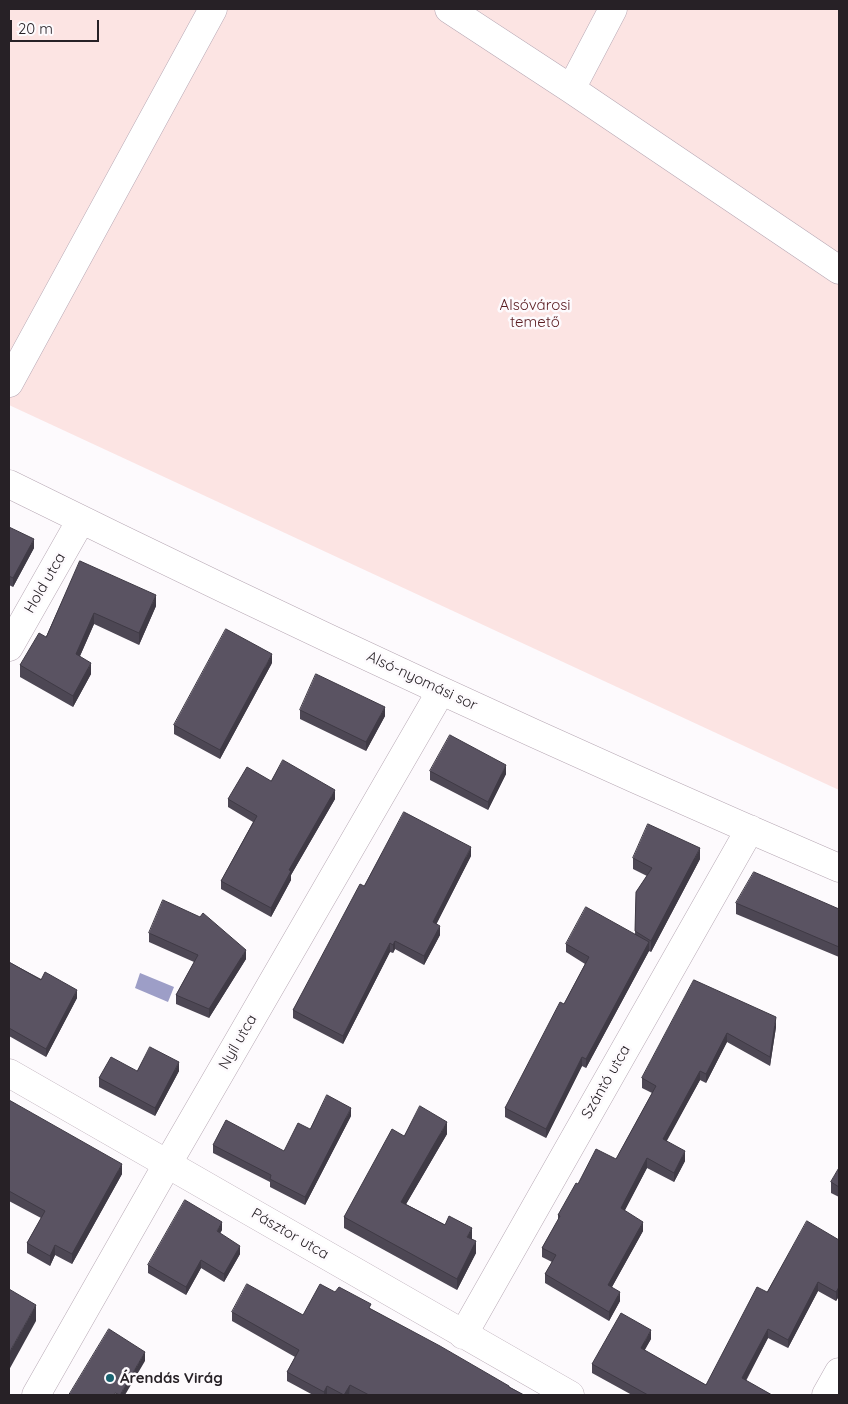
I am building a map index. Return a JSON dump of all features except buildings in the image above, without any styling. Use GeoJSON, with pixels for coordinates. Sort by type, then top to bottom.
{"type":"FeatureCollection","features":[{"type":"Feature","properties":{"kind":"street"},"geometry":{"type":"LineString","coordinates":[[9,383],[214,9]]}},
{"type":"Feature","properties":{"kind":"street"},"geometry":{"type":"LineString","coordinates":[[449,9],[571,88],[839,270]]}},
{"type":"Feature","properties":{"kind":"street"},"geometry":{"type":"LineString","coordinates":[[571,88],[613,9]]}},
{"type":"Feature","properties":{"kind":"street","name":"Alsó-nyomási sor"},"geometry":{"type":"LineString","coordinates":[[9,484],[441,691],[839,868]]}},
{"type":"Feature","properties":{"kind":"street","name":"Hold utca"},"geometry":{"type":"LineString","coordinates":[[9,647],[81,520]]}},
{"type":"Feature","properties":{"kind":"street","name":"Nyíl utca"},"geometry":{"type":"LineString","coordinates":[[36,1395],[441,691]]}},
{"type":"Feature","properties":{"kind":"street","name":"Szántó utca"},"geometry":{"type":"LineString","coordinates":[[463,1335],[750,829]]}},
{"type":"Feature","properties":{"kind":"street","name":"Pásztor utca"},"geometry":{"type":"LineString","coordinates":[[9,1073],[570,1395]]}},
{"type":"Feature","properties":{"kind":"street"},"geometry":{"type":"LineString","coordinates":[[826,1395],[839,1372]]}},
{"type":"Feature","properties":{"kind":"green space","name":"Alsóvárosi temető"},"geometry":{"type":"Polygon","coordinates":[[[9,9],[839,9],[839,790],[9,405],[9,9]]]}},
{"type":"Feature","properties":{"kind":"water"},"geometry":{"type":"Polygon","coordinates":[[[140,973],[174,987],[168,1002],[135,988],[140,973]]]}},
{"type":"Feature","properties":{"kind":"place","name":"Árendás Virág"},"geometry":{"type":"Point","coordinates":[110,1378]}}]}
